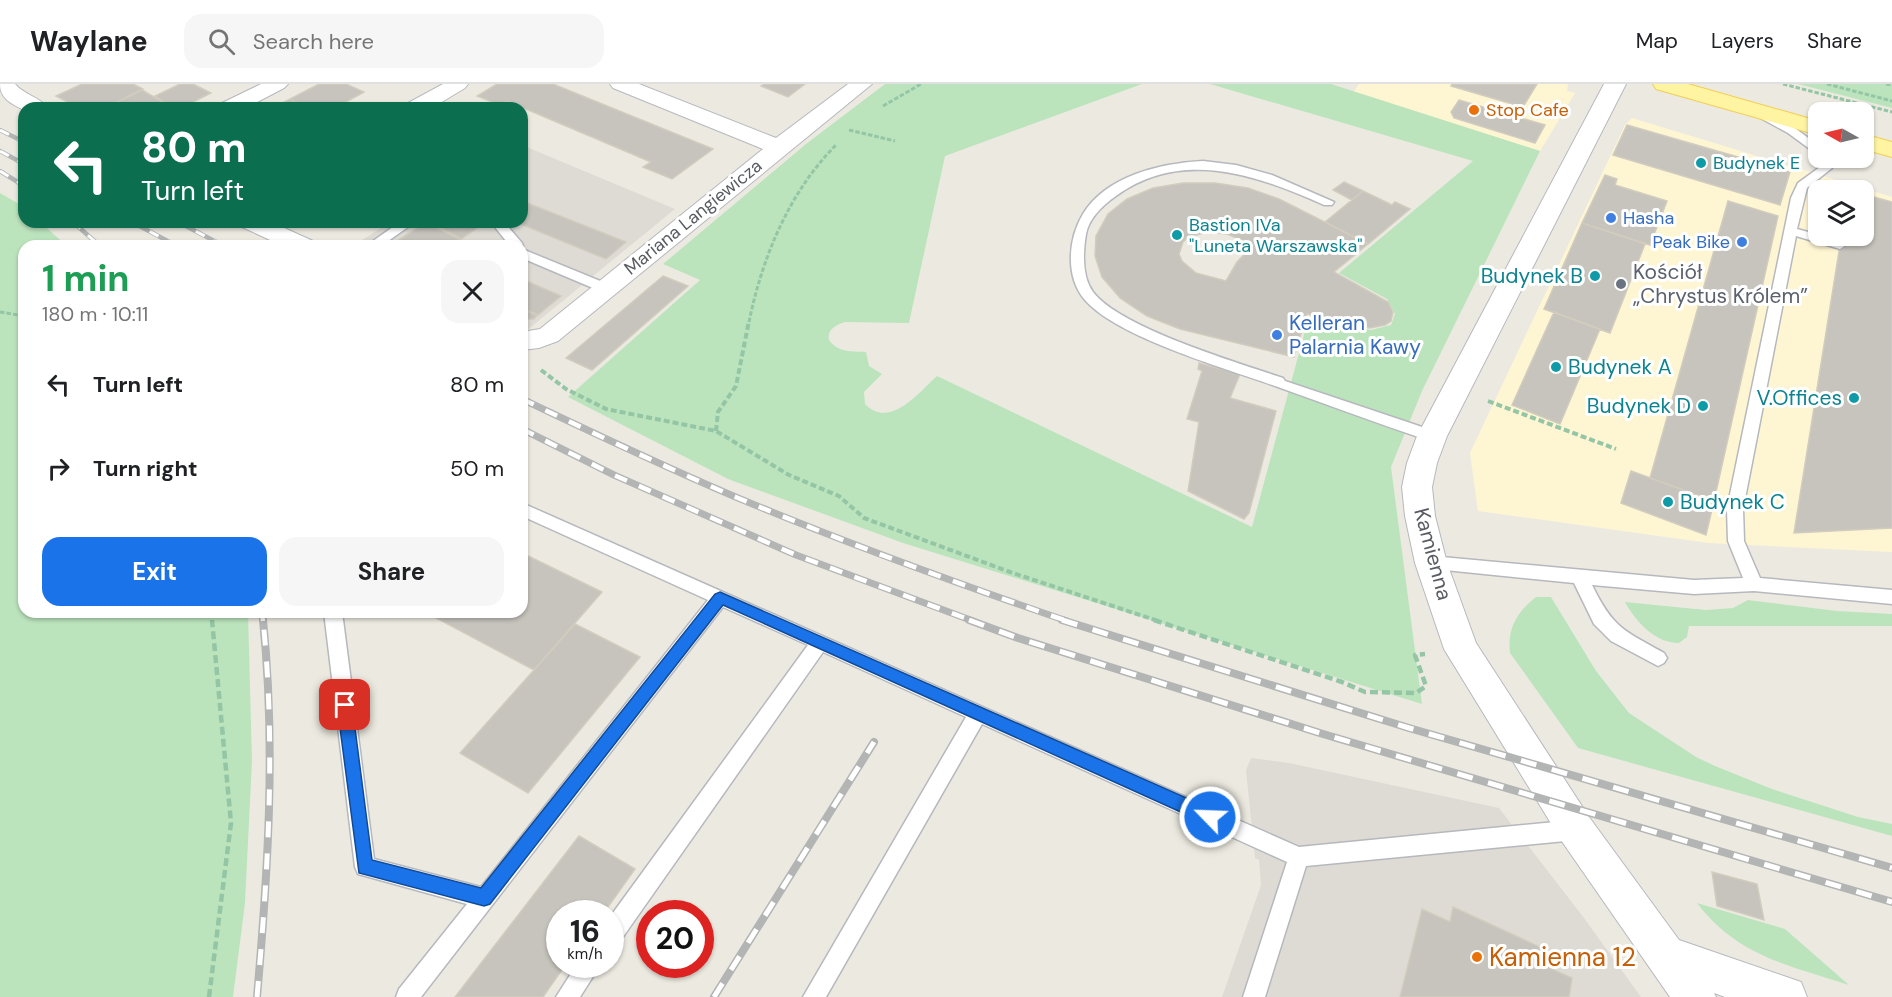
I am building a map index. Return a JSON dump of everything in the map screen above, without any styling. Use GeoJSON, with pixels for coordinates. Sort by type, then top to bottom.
{"type":"FeatureCollection","features":[{"type":"Feature","properties":{"kind":"main road"},"geometry":{"type":"LineString","coordinates":[[1664,84],[1808,125]]}},
{"type":"Feature","properties":{"kind":"main road"},"geometry":{"type":"LineString","coordinates":[[1728,84],[1808,105]]}},
{"type":"Feature","properties":{"kind":"main road"},"geometry":{"type":"LineString","coordinates":[[1874,123],[1892,128]]}},
{"type":"Feature","properties":{"kind":"main road"},"geometry":{"type":"LineString","coordinates":[[1874,144],[1892,150]]}},
{"type":"Feature","properties":{"kind":"street"},"geometry":{"type":"LineString","coordinates":[[4,84],[15,97],[25,102]]}},
{"type":"Feature","properties":{"kind":"street"},"geometry":{"type":"LineString","coordinates":[[242,102],[277,84]]}},
{"type":"Feature","properties":{"kind":"street"},"geometry":{"type":"LineString","coordinates":[[426,102],[458,84]]}},
{"type":"Feature","properties":{"kind":"street"},"geometry":{"type":"LineString","coordinates":[[620,84],[779,147]]}},
{"type":"Feature","properties":{"kind":"street","name":"Mariana Langiewicza"},"geometry":{"type":"LineString","coordinates":[[528,340],[549,335],[779,147],[861,84]]}},
{"type":"Feature","properties":{"kind":"street","name":"Kamienna"},"geometry":{"type":"LineString","coordinates":[[1615,84],[1432,436],[1422,463],[1418,487],[1420,516],[1431,563],[1461,649],[1576,830],[1695,997]]}},
{"type":"Feature","properties":{"kind":"street"},"geometry":{"type":"LineString","coordinates":[[264,228],[291,240]]}},
{"type":"Feature","properties":{"kind":"street"},"geometry":{"type":"LineString","coordinates":[[1663,955],[1786,997]]}},
{"type":"Feature","properties":{"kind":"lane"},"geometry":{"type":"LineString","coordinates":[[1750,109],[1792,131],[1808,143]]}},
{"type":"Feature","properties":{"kind":"lane"},"geometry":{"type":"LineString","coordinates":[[1328,202],[1277,179],[1255,173],[1201,165],[1172,167],[1137,178],[1117,189],[1100,203],[1082,226],[1077,267],[1088,296],[1106,312],[1158,337],[1282,384],[1432,436]]}},
{"type":"Feature","properties":{"kind":"lane"},"geometry":{"type":"LineString","coordinates":[[1754,584],[1736,541],[1735,509],[1797,198],[1802,186],[1826,168]]}},
{"type":"Feature","properties":{"kind":"lane"},"geometry":{"type":"LineString","coordinates":[[381,240],[400,228]]}},
{"type":"Feature","properties":{"kind":"lane"},"geometry":{"type":"LineString","coordinates":[[502,228],[512,240]]}},
{"type":"Feature","properties":{"kind":"lane"},"geometry":{"type":"LineString","coordinates":[[1791,231],[1808,236]]}},
{"type":"Feature","properties":{"kind":"lane"},"geometry":{"type":"LineString","coordinates":[[528,256],[605,288]]}},
{"type":"Feature","properties":{"kind":"lane"},"geometry":{"type":"LineString","coordinates":[[528,512],[1299,857],[1576,830]]}},
{"type":"Feature","properties":{"kind":"lane"},"geometry":{"type":"LineString","coordinates":[[1431,563],[1694,587],[1754,584],[1892,597]]}},
{"type":"Feature","properties":{"kind":"lane"},"geometry":{"type":"LineString","coordinates":[[1579,576],[1600,619],[1617,636],[1658,658]]}},
{"type":"Feature","properties":{"kind":"lane"},"geometry":{"type":"LineString","coordinates":[[407,997],[720,598]]}},
{"type":"Feature","properties":{"kind":"lane"},"geometry":{"type":"LineString","coordinates":[[334,618],[365,867],[484,898]]}},
{"type":"Feature","properties":{"kind":"lane"},"geometry":{"type":"LineString","coordinates":[[624,916],[820,642]]}},
{"type":"Feature","properties":{"kind":"lane"},"geometry":{"type":"LineString","coordinates":[[814,997],[978,713]]}},
{"type":"Feature","properties":{"kind":"lane"},"geometry":{"type":"LineString","coordinates":[[1254,997],[1299,857]]}},
{"type":"Feature","properties":{"kind":"lane"},"geometry":{"type":"LineString","coordinates":[[567,997],[580,978]]}},
{"type":"Feature","properties":{"kind":"path"},"geometry":{"type":"LineString","coordinates":[[880,108],[921,84]]}},
{"type":"Feature","properties":{"kind":"path"},"geometry":{"type":"LineString","coordinates":[[1784,84],[1892,112]]}},
{"type":"Feature","properties":{"kind":"path"},"geometry":{"type":"LineString","coordinates":[[1827,84],[1892,100]]}},
{"type":"Feature","properties":{"kind":"path"},"geometry":{"type":"LineString","coordinates":[[1887,84],[1892,85]]}},
{"type":"Feature","properties":{"kind":"path"},"geometry":{"type":"LineString","coordinates":[[716,431],[718,412],[736,386],[755,292],[770,250],[794,201],[822,159],[857,124]]}},
{"type":"Feature","properties":{"kind":"path"},"geometry":{"type":"LineString","coordinates":[[841,130],[895,141]]}},
{"type":"Feature","properties":{"kind":"path"},"geometry":{"type":"LineString","coordinates":[[0,312],[18,315]]}},
{"type":"Feature","properties":{"kind":"path"},"geometry":{"type":"LineString","coordinates":[[539,369],[566,389],[606,409],[716,431],[789,475],[839,496],[864,518],[1010,572],[1331,678],[1365,692],[1416,693],[1426,686],[1415,655],[1461,649]]}},
{"type":"Feature","properties":{"kind":"path"},"geometry":{"type":"LineString","coordinates":[[1486,400],[1616,449]]}},
{"type":"Feature","properties":{"kind":"path"},"geometry":{"type":"LineString","coordinates":[[209,997],[231,823],[213,618]]}},
{"type":"Feature","properties":{"kind":"shaded area"},"geometry":{"type":"Polygon","coordinates":[[[1359,84],[1568,84],[1567,91],[1575,93],[1540,151],[1353,93],[1359,84]]]}},
{"type":"Feature","properties":{"kind":"shaded area"},"geometry":{"type":"Polygon","coordinates":[[[1632,118],[1836,180],[1808,180],[1808,246],[1874,246],[1874,192],[1892,197],[1892,552],[1709,543],[1478,511],[1470,453],[1625,125],[1632,118]]]}},
{"type":"Feature","properties":{"kind":"shaded area"},"geometry":{"type":"Polygon","coordinates":[[[528,148],[675,209],[528,329],[528,240],[362,240],[381,228],[528,228],[528,148]]]}},
{"type":"Feature","properties":{"kind":"shaded area"},"geometry":{"type":"Polygon","coordinates":[[[1251,758],[1289,763],[1499,808],[1584,918],[1641,997],[1222,997],[1261,885],[1259,860],[1255,858],[1246,770],[1251,758]]]}},
{"type":"Feature","properties":{"kind":"green space"},"geometry":{"type":"Polygon","coordinates":[[[885,84],[1142,84],[945,156],[909,323],[845,322],[835,326],[829,333],[829,340],[837,347],[866,352],[869,366],[882,374],[864,392],[865,404],[875,411],[884,413],[894,411],[913,399],[937,376],[1252,527],[1309,316],[1371,330],[1391,325],[1395,314],[1387,299],[1339,273],[1473,161],[1210,84],[1331,84],[1540,151],[1422,391],[1391,467],[1422,704],[903,543],[728,479],[568,397],[700,280],[663,264],[806,144],[885,84]]]}},
{"type":"Feature","properties":{"kind":"green space"},"geometry":{"type":"Polygon","coordinates":[[[1798,84],[1892,84],[1892,108],[1798,84]]]}},
{"type":"Feature","properties":{"kind":"green space"},"geometry":{"type":"Polygon","coordinates":[[[0,193],[18,204],[18,228],[47,228],[60,240],[18,240],[18,618],[248,618],[252,761],[245,903],[233,997],[0,997],[0,193]]]}},
{"type":"Feature","properties":{"kind":"green space"},"geometry":{"type":"Polygon","coordinates":[[[1536,597],[1551,597],[1596,671],[1629,713],[1696,757],[1715,766],[1772,789],[1858,817],[1892,824],[1892,836],[1578,748],[1510,653],[1510,636],[1515,621],[1536,597]]]}},
{"type":"Feature","properties":{"kind":"green space"},"geometry":{"type":"Polygon","coordinates":[[[1748,600],[1837,611],[1892,614],[1892,626],[1689,626],[1687,637],[1679,643],[1662,639],[1647,630],[1625,602],[1706,610],[1733,608],[1748,600]]]}},
{"type":"Feature","properties":{"kind":"green space"},"geometry":{"type":"Polygon","coordinates":[[[1697,903],[1785,929],[1849,985],[1786,965],[1747,947],[1729,936],[1697,903]]]}},
{"type":"Feature","properties":{"kind":"building"},"geometry":{"type":"Polygon","coordinates":[[[82,84],[133,84],[143,89],[117,102],[68,102],[56,96],[82,84]]]}},
{"type":"Feature","properties":{"kind":"building"},"geometry":{"type":"Polygon","coordinates":[[[180,84],[193,84],[211,93],[193,102],[164,102],[155,96],[180,84]]]}},
{"type":"Feature","properties":{"kind":"building"},"geometry":{"type":"Polygon","coordinates":[[[319,84],[346,84],[364,92],[346,102],[296,102],[290,99],[319,84]]]}},
{"type":"Feature","properties":{"kind":"building"},"geometry":{"type":"Polygon","coordinates":[[[497,84],[553,84],[713,149],[672,179],[643,167],[651,162],[528,110],[528,102],[492,102],[477,96],[497,84]]]}},
{"type":"Feature","properties":{"kind":"building"},"geometry":{"type":"Polygon","coordinates":[[[764,84],[805,84],[788,97],[761,86],[764,84]]]}},
{"type":"Feature","properties":{"kind":"building"},"geometry":{"type":"Polygon","coordinates":[[[1452,84],[1537,84],[1523,107],[1451,86],[1452,84]]]}},
{"type":"Feature","properties":{"kind":"building"},"geometry":{"type":"Polygon","coordinates":[[[142,90],[163,102],[117,102],[142,90]]]}},
{"type":"Feature","properties":{"kind":"building"},"geometry":{"type":"Polygon","coordinates":[[[1459,100],[1545,125],[1535,143],[1454,118],[1451,112],[1459,100]]]}},
{"type":"Feature","properties":{"kind":"building","name":"Budynek E"},"geometry":{"type":"Polygon","coordinates":[[[1627,125],[1790,172],[1780,205],[1613,155],[1627,125]]]}},
{"type":"Feature","properties":{"kind":"building"},"geometry":{"type":"Polygon","coordinates":[[[1605,175],[1617,179],[1615,185],[1667,201],[1650,245],[1582,223],[1605,175]]]}},
{"type":"Feature","properties":{"kind":"building"},"geometry":{"type":"Polygon","coordinates":[[[1344,182],[1363,191],[1352,200],[1333,190],[1344,182]]]}},
{"type":"Feature","properties":{"kind":"building"},"geometry":{"type":"Polygon","coordinates":[[[1183,183],[1215,183],[1248,188],[1279,199],[1368,244],[1334,272],[1388,302],[1393,312],[1391,321],[1385,325],[1370,328],[1307,314],[1294,357],[1180,329],[1147,316],[1120,298],[1102,277],[1095,256],[1096,236],[1108,214],[1127,199],[1153,188],[1183,183]],[[1207,232],[1189,237],[1183,242],[1179,254],[1182,261],[1196,273],[1226,281],[1237,262],[1253,245],[1227,234],[1207,232]]]}},
{"type":"Feature","properties":{"kind":"building"},"geometry":{"type":"Polygon","coordinates":[[[1363,191],[1392,205],[1395,202],[1410,209],[1368,244],[1325,222],[1363,191]]]}},
{"type":"Feature","properties":{"kind":"building","name":"V.Offices"},"geometry":{"type":"Polygon","coordinates":[[[1874,197],[1892,202],[1892,528],[1794,533],[1840,246],[1874,246],[1874,197]]]}},
{"type":"Feature","properties":{"kind":"building","name":"Budynek D"},"geometry":{"type":"Polygon","coordinates":[[[1728,201],[1778,216],[1714,501],[1650,478],[1728,201]]]}},
{"type":"Feature","properties":{"kind":"building"},"geometry":{"type":"Polygon","coordinates":[[[528,203],[626,242],[606,259],[528,227],[528,203]]]}},
{"type":"Feature","properties":{"kind":"building","name":"Budynek B"},"geometry":{"type":"Polygon","coordinates":[[[1582,223],[1645,244],[1610,333],[1544,309],[1582,223]]]}},
{"type":"Feature","properties":{"kind":"building"},"geometry":{"type":"Polygon","coordinates":[[[418,228],[437,228],[459,239],[458,240],[398,240],[418,228]]]}},
{"type":"Feature","properties":{"kind":"building"},"geometry":{"type":"Polygon","coordinates":[[[442,228],[477,228],[461,239],[442,228]]]}},
{"type":"Feature","properties":{"kind":"building"},"geometry":{"type":"Polygon","coordinates":[[[663,276],[688,286],[592,370],[566,358],[663,276]]]}},
{"type":"Feature","properties":{"kind":"building"},"geometry":{"type":"Polygon","coordinates":[[[528,282],[561,296],[538,315],[528,311],[528,282]]]}},
{"type":"Feature","properties":{"kind":"building"},"geometry":{"type":"Polygon","coordinates":[[[528,311],[537,315],[534,319],[528,319],[528,311]]]}},
{"type":"Feature","properties":{"kind":"building","name":"Budynek A"},"geometry":{"type":"Polygon","coordinates":[[[1554,312],[1600,329],[1560,424],[1512,405],[1554,312]]]}},
{"type":"Feature","properties":{"kind":"building"},"geometry":{"type":"Polygon","coordinates":[[[1199,363],[1240,374],[1230,398],[1276,411],[1249,513],[1244,519],[1188,491],[1199,422],[1187,419],[1202,371],[1198,369],[1199,363]]]}},
{"type":"Feature","properties":{"kind":"building","name":"Budynek C"},"geometry":{"type":"Polygon","coordinates":[[[1631,471],[1714,501],[1706,535],[1621,503],[1631,471]]]}},
{"type":"Feature","properties":{"kind":"building"},"geometry":{"type":"Polygon","coordinates":[[[528,556],[602,592],[534,670],[436,618],[528,618],[528,556]]]}},
{"type":"Feature","properties":{"kind":"building"},"geometry":{"type":"Polygon","coordinates":[[[575,624],[640,657],[528,793],[460,753],[575,624]]]}},
{"type":"Feature","properties":{"kind":"building"},"geometry":{"type":"Polygon","coordinates":[[[579,836],[635,869],[613,900],[546,900],[546,978],[556,978],[543,997],[455,997],[579,836]]]}},
{"type":"Feature","properties":{"kind":"building"},"geometry":{"type":"Polygon","coordinates":[[[1712,872],[1757,884],[1764,920],[1717,906],[1712,872]]]}},
{"type":"Feature","properties":{"kind":"building","name":"Kamienna 12"},"geometry":{"type":"Polygon","coordinates":[[[1453,907],[1544,949],[1543,965],[1572,978],[1569,997],[1400,997],[1422,909],[1450,922],[1453,907]]]}},
{"type":"Feature","properties":{"kind":"railway"},"geometry":{"type":"LineString","coordinates":[[0,130],[18,139]]}},
{"type":"Feature","properties":{"kind":"railway"},"geometry":{"type":"LineString","coordinates":[[0,151],[18,161]]}},
{"type":"Feature","properties":{"kind":"railway"},"geometry":{"type":"LineString","coordinates":[[0,171],[18,182]]}},
{"type":"Feature","properties":{"kind":"railway"},"geometry":{"type":"LineString","coordinates":[[80,228],[93,240]]}},
{"type":"Feature","properties":{"kind":"railway"},"geometry":{"type":"LineString","coordinates":[[143,228],[166,240]]}},
{"type":"Feature","properties":{"kind":"railway"},"geometry":{"type":"LineString","coordinates":[[190,228],[212,240]]}},
{"type":"Feature","properties":{"kind":"railway"},"geometry":{"type":"LineString","coordinates":[[528,402],[656,462],[779,515],[901,562],[1067,621]]}},
{"type":"Feature","properties":{"kind":"railway"},"geometry":{"type":"LineString","coordinates":[[528,432],[614,475],[796,555],[973,621]]}},
{"type":"Feature","properties":{"kind":"railway"},"geometry":{"type":"LineString","coordinates":[[257,997],[267,856],[270,761],[263,620]]}},
{"type":"Feature","properties":{"kind":"railway"},"geometry":{"type":"LineString","coordinates":[[969,620],[1018,638],[1323,734],[1892,902]]}},
{"type":"Feature","properties":{"kind":"railway"},"geometry":{"type":"LineString","coordinates":[[1062,620],[1409,728],[1892,868]]}},
{"type":"Feature","properties":{"kind":"railway"},"geometry":{"type":"LineString","coordinates":[[714,997],[874,742]]}},
{"type":"Feature","properties":{"kind":"place","name":"Stop Cafe"},"geometry":{"type":"Point","coordinates":[1474,110]}},
{"type":"Feature","properties":{"kind":"place","name":"Budynek E"},"geometry":{"type":"Point","coordinates":[1701,163]}},
{"type":"Feature","properties":{"kind":"place","name":"Hasha"},"geometry":{"type":"Point","coordinates":[1611,218]}},
{"type":"Feature","properties":{"kind":"place","name":"Bastion IVa \"Luneta Warszawska\""},"geometry":{"type":"Point","coordinates":[1177,235]}},
{"type":"Feature","properties":{"kind":"place","name":"Peak Bike"},"geometry":{"type":"Point","coordinates":[1742,242]}},
{"type":"Feature","properties":{"kind":"place","name":"Budynek B"},"geometry":{"type":"Point","coordinates":[1595,276]}},
{"type":"Feature","properties":{"kind":"place","name":"Kościół „Chrystus Królem”"},"geometry":{"type":"Point","coordinates":[1621,284]}},
{"type":"Feature","properties":{"kind":"place","name":"Kelleran Palarnia Kawy"},"geometry":{"type":"Point","coordinates":[1277,335]}},
{"type":"Feature","properties":{"kind":"place","name":"Budynek A"},"geometry":{"type":"Point","coordinates":[1556,367]}},
{"type":"Feature","properties":{"kind":"place","name":"V.Offices"},"geometry":{"type":"Point","coordinates":[1854,398]}},
{"type":"Feature","properties":{"kind":"place","name":"Budynek D"},"geometry":{"type":"Point","coordinates":[1703,406]}},
{"type":"Feature","properties":{"kind":"place","name":"Budynek C"},"geometry":{"type":"Point","coordinates":[1668,502]}},
{"type":"Feature","properties":{"kind":"place","name":"Kamienna 12"},"geometry":{"type":"Point","coordinates":[1477,957]}},
{"type":"Feature","properties":{"kind":"route"},"geometry":{"type":"LineString","coordinates":[[345,705],[365,867],[484,898],[720,598],[1210,817]]}}]}
